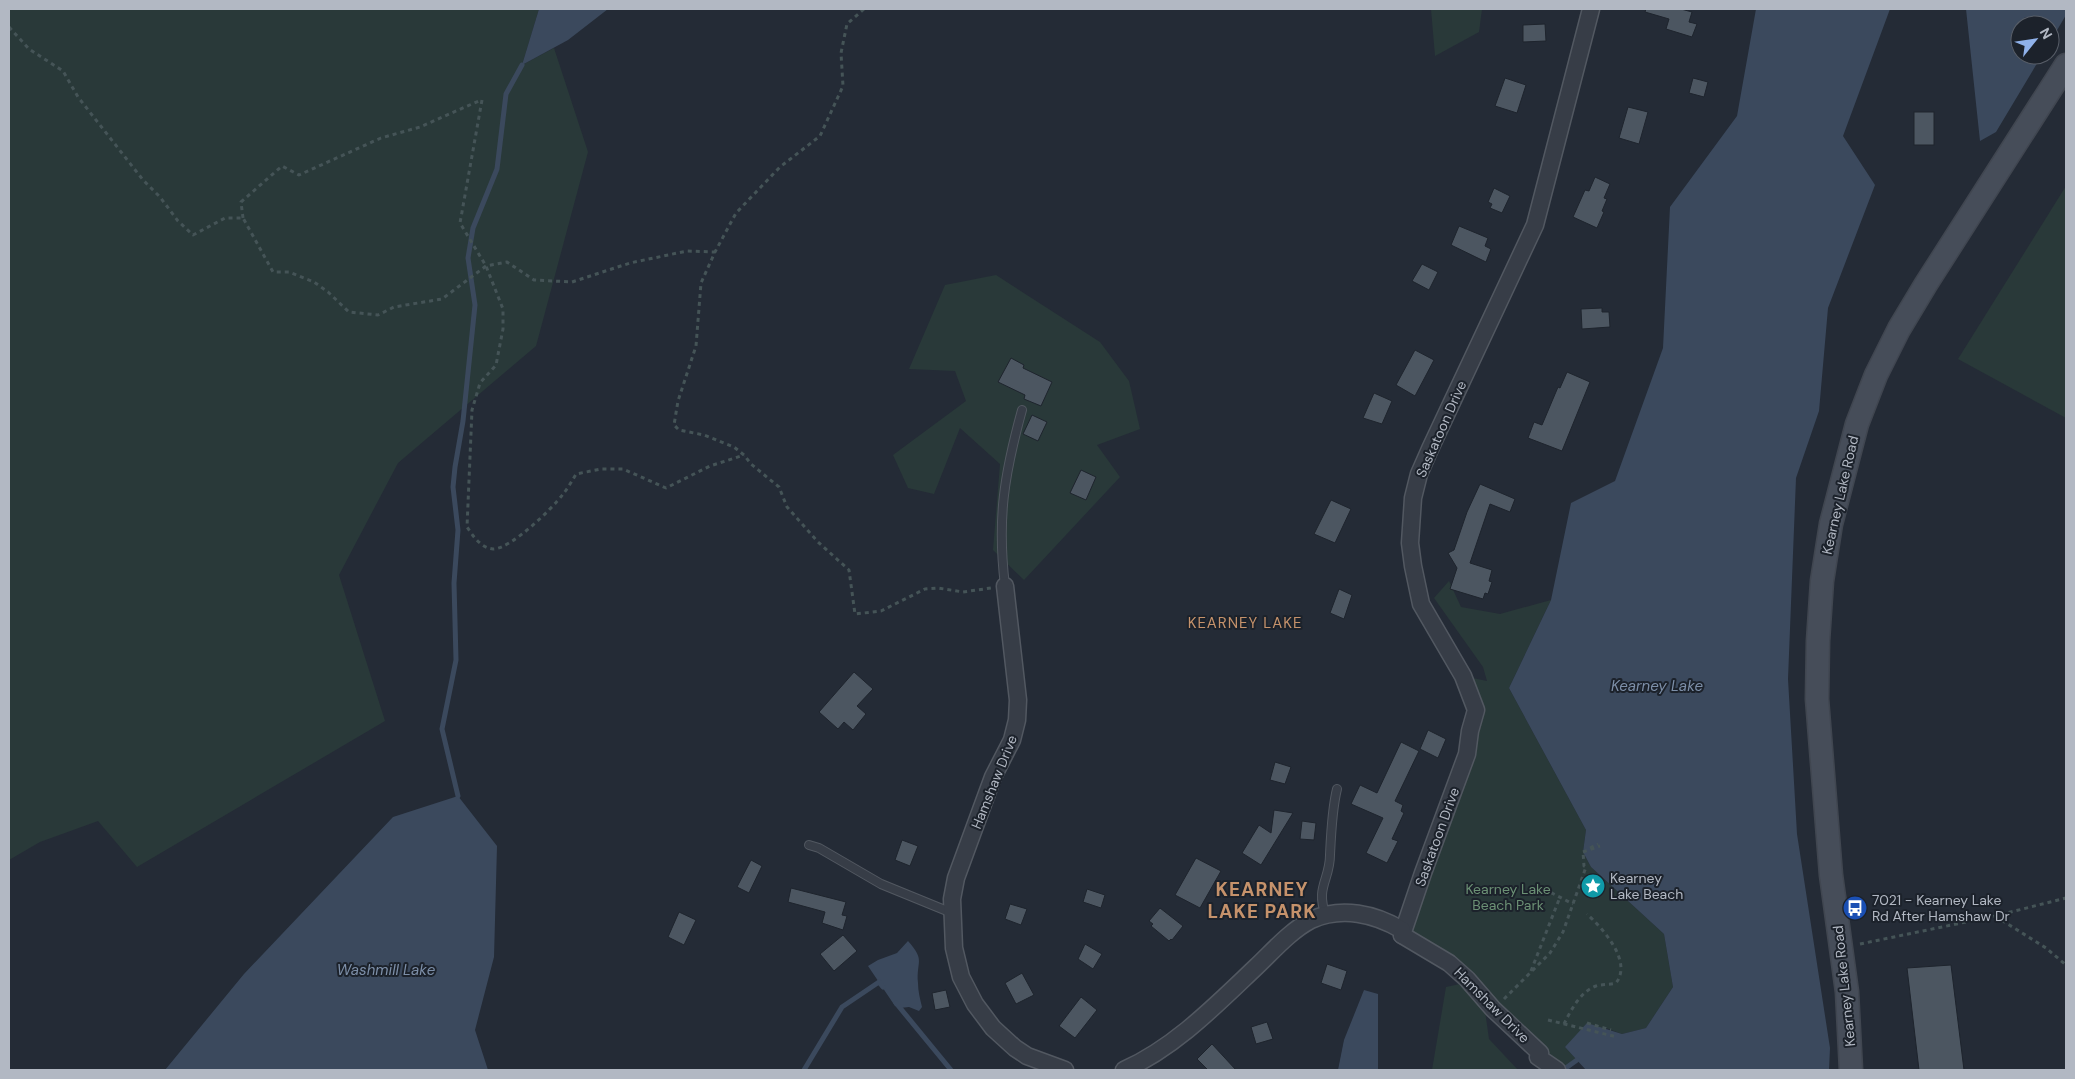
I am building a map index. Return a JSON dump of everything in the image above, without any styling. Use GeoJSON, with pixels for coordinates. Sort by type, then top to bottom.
{"type":"FeatureCollection","features":[{"type":"Feature","properties":{"kind":"main road","name":"Kearney Lake Road"},"geometry":{"type":"LineString","coordinates":[[1851,1070],[1847,992],[1830,875],[1817,689],[1822,581],[1831,524],[1857,424],[1876,375],[1899,329],[2066,65]]}},
{"type":"Feature","properties":{"kind":"street","name":"Saskatoon Drive"},"geometry":{"type":"LineString","coordinates":[[1402,935],[1467,754],[1470,731],[1476,710],[1464,676],[1421,604],[1410,543],[1413,498],[1419,474],[1430,449],[1535,225],[1591,9]]}},
{"type":"Feature","properties":{"kind":"street","name":"Hamshaw Drive"},"geometry":{"type":"LineString","coordinates":[[1005,586],[1018,700],[1017,720],[1012,740],[993,777],[956,878],[952,899],[954,948],[961,977],[983,1016],[998,1033],[1015,1048],[1041,1062],[1065,1070]]}},
{"type":"Feature","properties":{"kind":"street","name":"Hamshaw Drive"},"geometry":{"type":"LineString","coordinates":[[1124,1070],[1148,1064],[1296,930],[1311,920],[1352,912],[1370,915],[1387,921],[1402,930],[1402,935],[1449,963],[1467,978],[1494,1009],[1540,1053],[1538,1058],[1557,1070]]}},
{"type":"Feature","properties":{"kind":"lane","name":"Hamshaw Drive"},"geometry":{"type":"LineString","coordinates":[[1005,586],[1000,543],[1003,498],[1010,452],[1022,410]]}},
{"type":"Feature","properties":{"kind":"lane"},"geometry":{"type":"LineString","coordinates":[[1326,916],[1323,907],[1322,888],[1329,864],[1330,836],[1337,789]]}},
{"type":"Feature","properties":{"kind":"lane"},"geometry":{"type":"LineString","coordinates":[[810,845],[819,848],[881,884],[952,913]]}},
{"type":"Feature","properties":{"kind":"path"},"geometry":{"type":"LineString","coordinates":[[864,9],[847,24],[841,53],[842,86],[820,136],[780,167],[736,213],[715,252],[701,283],[696,346],[678,401],[674,425],[679,430],[704,435],[734,447],[744,455],[750,464],[779,487],[787,507],[818,542],[849,570],[855,614],[881,611],[925,588],[963,592],[1005,586]]}},
{"type":"Feature","properties":{"kind":"path"},"geometry":{"type":"LineString","coordinates":[[9,27],[29,49],[63,71],[78,97],[142,180],[160,197],[178,221],[193,236],[225,218],[243,218]]}},
{"type":"Feature","properties":{"kind":"path"},"geometry":{"type":"LineString","coordinates":[[715,252],[687,251],[630,263],[572,282],[534,280],[507,262],[486,266],[442,299],[394,307],[378,315],[349,312],[328,292],[314,282],[289,272],[273,272],[243,218],[241,202],[282,166],[299,175],[381,138],[420,127],[482,100],[460,222],[486,266],[503,308],[503,329],[496,365],[480,383],[472,410],[467,527],[477,542],[493,549],[506,544],[532,526],[563,495],[576,474],[601,469],[623,469],[666,488],[710,466],[744,455]]}},
{"type":"Feature","properties":{"kind":"path"},"geometry":{"type":"LineString","coordinates":[[1494,1009],[1550,953],[1563,932],[1586,867],[1584,866],[1583,852],[1599,845]]}},
{"type":"Feature","properties":{"kind":"path"},"geometry":{"type":"LineString","coordinates":[[1544,888],[1573,904]]}},
{"type":"Feature","properties":{"kind":"path"},"geometry":{"type":"LineString","coordinates":[[1530,974],[1560,897]]}},
{"type":"Feature","properties":{"kind":"path"},"geometry":{"type":"LineString","coordinates":[[1842,948],[1995,916],[2066,898]]}},
{"type":"Feature","properties":{"kind":"path"},"geometry":{"type":"LineString","coordinates":[[1564,1024],[1573,1007],[1585,993],[1597,986],[1616,983],[1620,978],[1620,964],[1608,936],[1587,914]]}},
{"type":"Feature","properties":{"kind":"path"},"geometry":{"type":"LineString","coordinates":[[1995,916],[2046,948],[2066,965]]}},
{"type":"Feature","properties":{"kind":"path"},"geometry":{"type":"LineString","coordinates":[[1548,1020],[1617,1037]]}},
{"type":"Feature","properties":{"kind":"path"},"geometry":{"type":"LineString","coordinates":[[1587,1023],[1611,1030]]}},
{"type":"Feature","properties":{"kind":"green space"},"geometry":{"type":"Polygon","coordinates":[[[9,9],[539,9],[522,65],[554,48],[588,152],[536,346],[398,463],[339,575],[385,721],[137,867],[98,821],[40,842],[9,860],[9,9]]]}},
{"type":"Feature","properties":{"kind":"green space"},"geometry":{"type":"Polygon","coordinates":[[[1431,9],[1482,9],[1479,32],[1435,56],[1431,9]]]}},
{"type":"Feature","properties":{"kind":"green space"},"geometry":{"type":"Polygon","coordinates":[[[2066,186],[2066,418],[1958,359],[2066,186]]]}},
{"type":"Feature","properties":{"kind":"green space"},"geometry":{"type":"Polygon","coordinates":[[[996,275],[1100,342],[1129,381],[1140,429],[1097,445],[1120,477],[1024,580],[993,550],[1000,464],[960,428],[934,494],[908,488],[893,455],[966,401],[955,371],[909,369],[945,285],[996,275]]]}},
{"type":"Feature","properties":{"kind":"green space","name":"Kearney Lake Beach Park"},"geometry":{"type":"Polygon","coordinates":[[[1449,581],[1461,607],[1500,614],[1551,600],[1509,688],[1586,830],[1583,852],[1591,867],[1664,934],[1673,987],[1646,1028],[1622,1034],[1606,1028],[1565,1047],[1577,1060],[1563,1070],[1479,993],[1402,935],[1470,731],[1469,694],[1463,676],[1487,681],[1483,667],[1434,598],[1449,581]]]}},
{"type":"Feature","properties":{"kind":"green space"},"geometry":{"type":"Polygon","coordinates":[[[1465,983],[1484,1004],[1489,1039],[1518,1070],[1432,1070],[1446,987],[1465,983]]]}},
{"type":"Feature","properties":{"kind":"water"},"geometry":{"type":"Polygon","coordinates":[[[539,9],[608,9],[568,40],[522,65],[539,9]]]}},
{"type":"Feature","properties":{"kind":"water","name":"Kearney Lake"},"geometry":{"type":"Polygon","coordinates":[[[1756,9],[1890,9],[1843,136],[1875,185],[1828,308],[1819,411],[1796,478],[1788,679],[1797,834],[1830,1048],[1829,1070],[1586,1070],[1565,1047],[1587,1023],[1622,1034],[1646,1028],[1673,987],[1664,934],[1591,867],[1583,852],[1586,830],[1509,688],[1551,600],[1571,503],[1615,481],[1663,348],[1670,207],[1737,116],[1756,9]]]}},
{"type":"Feature","properties":{"kind":"water"},"geometry":{"type":"Polygon","coordinates":[[[1966,9],[2066,9],[2066,15],[2060,25],[2060,15],[2010,15],[2010,65],[2036,65],[1996,132],[1980,141],[1966,9]]]}},
{"type":"Feature","properties":{"kind":"water","name":"Washmill Lake"},"geometry":{"type":"Polygon","coordinates":[[[458,796],[497,846],[494,957],[475,1030],[488,1070],[165,1070],[244,974],[393,817],[458,796]]]}},
{"type":"Feature","properties":{"kind":"water"},"geometry":{"type":"Polygon","coordinates":[[[908,941],[919,957],[918,986],[922,1007],[919,1011],[909,1007],[900,1008],[895,1006],[868,966],[897,953],[908,941]]]}},
{"type":"Feature","properties":{"kind":"water"},"geometry":{"type":"Polygon","coordinates":[[[1364,990],[1378,994],[1378,1070],[1338,1070],[1344,1040],[1364,990]]]}},
{"type":"Feature","properties":{"kind":"building"},"geometry":{"type":"Polygon","coordinates":[[[1646,9],[1681,9],[1692,12],[1689,22],[1697,24],[1692,37],[1666,29],[1669,19],[1645,12],[1646,9]]]}},
{"type":"Feature","properties":{"kind":"building"},"geometry":{"type":"Polygon","coordinates":[[[1545,24],[1546,41],[1523,42],[1523,25],[1545,24]]]}},
{"type":"Feature","properties":{"kind":"building"},"geometry":{"type":"Polygon","coordinates":[[[1505,78],[1526,85],[1517,113],[1495,106],[1505,78]]]}},
{"type":"Feature","properties":{"kind":"building"},"geometry":{"type":"Polygon","coordinates":[[[1693,78],[1708,82],[1704,97],[1689,93],[1693,78]]]}},
{"type":"Feature","properties":{"kind":"building"},"geometry":{"type":"Polygon","coordinates":[[[1628,107],[1648,112],[1639,144],[1619,138],[1628,107]]]}},
{"type":"Feature","properties":{"kind":"building"},"geometry":{"type":"Polygon","coordinates":[[[1914,112],[1934,112],[1934,145],[1914,145],[1914,112]]]}},
{"type":"Feature","properties":{"kind":"building"},"geometry":{"type":"Polygon","coordinates":[[[1595,177],[1610,184],[1604,198],[1607,199],[1602,211],[1604,212],[1597,228],[1573,217],[1585,190],[1589,191],[1595,177]]]}},
{"type":"Feature","properties":{"kind":"building"},"geometry":{"type":"Polygon","coordinates":[[[1494,188],[1510,196],[1502,213],[1490,208],[1492,204],[1488,202],[1494,188]]]}},
{"type":"Feature","properties":{"kind":"building"},"geometry":{"type":"Polygon","coordinates":[[[1459,226],[1488,238],[1485,246],[1491,249],[1486,262],[1451,245],[1459,226]]]}},
{"type":"Feature","properties":{"kind":"building"},"geometry":{"type":"Polygon","coordinates":[[[1422,264],[1438,272],[1429,290],[1412,281],[1422,264]]]}},
{"type":"Feature","properties":{"kind":"building"},"geometry":{"type":"Polygon","coordinates":[[[1602,308],[1602,312],[1609,312],[1610,327],[1582,329],[1581,309],[1602,308]]]}},
{"type":"Feature","properties":{"kind":"building"},"geometry":{"type":"Polygon","coordinates":[[[1415,350],[1434,360],[1415,396],[1396,385],[1415,350]]]}},
{"type":"Feature","properties":{"kind":"building"},"geometry":{"type":"Polygon","coordinates":[[[1011,358],[1024,365],[1023,368],[1052,382],[1041,406],[1024,399],[1025,395],[998,382],[1011,358]]]}},
{"type":"Feature","properties":{"kind":"building"},"geometry":{"type":"Polygon","coordinates":[[[1567,372],[1590,382],[1562,451],[1528,438],[1534,422],[1542,425],[1558,387],[1560,388],[1567,372]]]}},
{"type":"Feature","properties":{"kind":"building"},"geometry":{"type":"Polygon","coordinates":[[[1374,393],[1392,401],[1382,424],[1363,418],[1374,393]]]}},
{"type":"Feature","properties":{"kind":"building"},"geometry":{"type":"Polygon","coordinates":[[[1032,415],[1047,422],[1038,441],[1023,434],[1032,415]]]}},
{"type":"Feature","properties":{"kind":"building"},"geometry":{"type":"Polygon","coordinates":[[[1081,470],[1096,477],[1086,500],[1070,493],[1081,470]]]}},
{"type":"Feature","properties":{"kind":"building"},"geometry":{"type":"Polygon","coordinates":[[[1480,484],[1515,499],[1510,512],[1490,504],[1470,563],[1492,570],[1489,581],[1492,582],[1488,594],[1485,593],[1483,599],[1450,589],[1457,568],[1448,553],[1454,550],[1467,512],[1480,484]]]}},
{"type":"Feature","properties":{"kind":"building"},"geometry":{"type":"Polygon","coordinates":[[[1331,500],[1351,509],[1335,543],[1314,534],[1331,500]]]}},
{"type":"Feature","properties":{"kind":"building"},"geometry":{"type":"Polygon","coordinates":[[[1339,589],[1352,595],[1344,619],[1330,613],[1339,589]]]}},
{"type":"Feature","properties":{"kind":"building"},"geometry":{"type":"Polygon","coordinates":[[[854,672],[873,689],[857,706],[866,714],[853,730],[844,722],[838,729],[819,712],[854,672]]]}},
{"type":"Feature","properties":{"kind":"building"},"geometry":{"type":"Polygon","coordinates":[[[1428,730],[1446,739],[1438,758],[1420,749],[1428,730]]]}},
{"type":"Feature","properties":{"kind":"building"},"geometry":{"type":"Polygon","coordinates":[[[1401,742],[1419,751],[1395,801],[1403,805],[1401,811],[1404,813],[1392,839],[1398,841],[1387,863],[1366,853],[1383,818],[1351,804],[1360,785],[1377,793],[1401,742]]]}},
{"type":"Feature","properties":{"kind":"building"},"geometry":{"type":"Polygon","coordinates":[[[1275,762],[1291,767],[1285,784],[1270,780],[1275,762]]]}},
{"type":"Feature","properties":{"kind":"building"},"geometry":{"type":"Polygon","coordinates":[[[1274,810],[1293,813],[1261,865],[1242,853],[1259,825],[1271,833],[1274,810]]]}},
{"type":"Feature","properties":{"kind":"building"},"geometry":{"type":"Polygon","coordinates":[[[1302,821],[1316,823],[1314,840],[1300,839],[1302,821]]]}},
{"type":"Feature","properties":{"kind":"building"},"geometry":{"type":"Polygon","coordinates":[[[902,840],[918,846],[910,866],[895,860],[902,840]]]}},
{"type":"Feature","properties":{"kind":"building"},"geometry":{"type":"Polygon","coordinates":[[[1196,858],[1221,871],[1200,908],[1175,895],[1196,858]]]}},
{"type":"Feature","properties":{"kind":"building"},"geometry":{"type":"Polygon","coordinates":[[[751,860],[762,866],[749,893],[737,887],[751,860]]]}},
{"type":"Feature","properties":{"kind":"building"},"geometry":{"type":"Polygon","coordinates":[[[791,888],[846,902],[842,915],[847,916],[843,930],[822,923],[825,912],[788,902],[791,888]]]}},
{"type":"Feature","properties":{"kind":"building"},"geometry":{"type":"Polygon","coordinates":[[[1087,889],[1105,895],[1101,908],[1083,902],[1087,889]]]}},
{"type":"Feature","properties":{"kind":"building"},"geometry":{"type":"Polygon","coordinates":[[[1010,904],[1027,909],[1021,925],[1005,919],[1010,904]]]}},
{"type":"Feature","properties":{"kind":"building"},"geometry":{"type":"Polygon","coordinates":[[[1160,908],[1183,926],[1172,940],[1169,941],[1151,926],[1153,924],[1149,921],[1160,908]]]}},
{"type":"Feature","properties":{"kind":"building"},"geometry":{"type":"Polygon","coordinates":[[[679,912],[696,920],[684,945],[668,937],[679,912]]]}},
{"type":"Feature","properties":{"kind":"building"},"geometry":{"type":"Polygon","coordinates":[[[843,935],[857,951],[834,971],[820,954],[843,935]]]}},
{"type":"Feature","properties":{"kind":"building"},"geometry":{"type":"Polygon","coordinates":[[[1085,944],[1102,954],[1093,969],[1078,959],[1085,944]]]}},
{"type":"Feature","properties":{"kind":"building"},"geometry":{"type":"Polygon","coordinates":[[[1327,964],[1347,971],[1341,990],[1321,983],[1327,964]]]}},
{"type":"Feature","properties":{"kind":"building"},"geometry":{"type":"Polygon","coordinates":[[[1951,965],[1964,1070],[1919,1070],[1907,968],[1951,965]]]}},
{"type":"Feature","properties":{"kind":"building"},"geometry":{"type":"Polygon","coordinates":[[[1022,973],[1034,995],[1016,1004],[1005,983],[1022,973]]]}},
{"type":"Feature","properties":{"kind":"building"},"geometry":{"type":"Polygon","coordinates":[[[946,990],[950,1007],[935,1010],[932,993],[946,990]]]}},
{"type":"Feature","properties":{"kind":"building"},"geometry":{"type":"Polygon","coordinates":[[[1081,997],[1097,1010],[1075,1038],[1059,1026],[1081,997]]]}},
{"type":"Feature","properties":{"kind":"building"},"geometry":{"type":"Polygon","coordinates":[[[1267,1022],[1273,1039],[1256,1044],[1251,1027],[1267,1022]]]}},
{"type":"Feature","properties":{"kind":"building"},"geometry":{"type":"Polygon","coordinates":[[[1212,1044],[1236,1070],[1208,1070],[1197,1059],[1212,1044]]]}},
{"type":"Feature","properties":{"kind":"waterway"},"geometry":{"type":"LineString","coordinates":[[458,796],[442,729],[456,660],[454,583],[458,530],[453,487],[463,421],[475,305],[468,258],[473,228],[497,169],[506,94],[522,65]]}},
{"type":"Feature","properties":{"kind":"waterway"},"geometry":{"type":"LineString","coordinates":[[804,1070],[842,1007],[879,982],[883,987]]}},
{"type":"Feature","properties":{"kind":"waterway"},"geometry":{"type":"LineString","coordinates":[[896,1003],[951,1070]]}},
{"type":"Feature","properties":{"kind":"waterway"},"geometry":{"type":"LineString","coordinates":[[1563,1070],[1577,1060]]}},
{"type":"Feature","properties":{"kind":"place","name":"Kearney Lake Beach"},"geometry":{"type":"Point","coordinates":[1593,886]}},
{"type":"Feature","properties":{"kind":"place","name":"7021 - Kearney Lake Rd After Hamshaw Dr"},"geometry":{"type":"Point","coordinates":[1855,908]}},
{"type":"Feature","properties":{"kind":"district","name":"KEARNEY LAKE"},"geometry":{"type":"Point","coordinates":[1245,623]}},
{"type":"Feature","properties":{"kind":"district","name":"KEARNEY LAKE PARK"},"geometry":{"type":"Point","coordinates":[1262,900]}}]}
